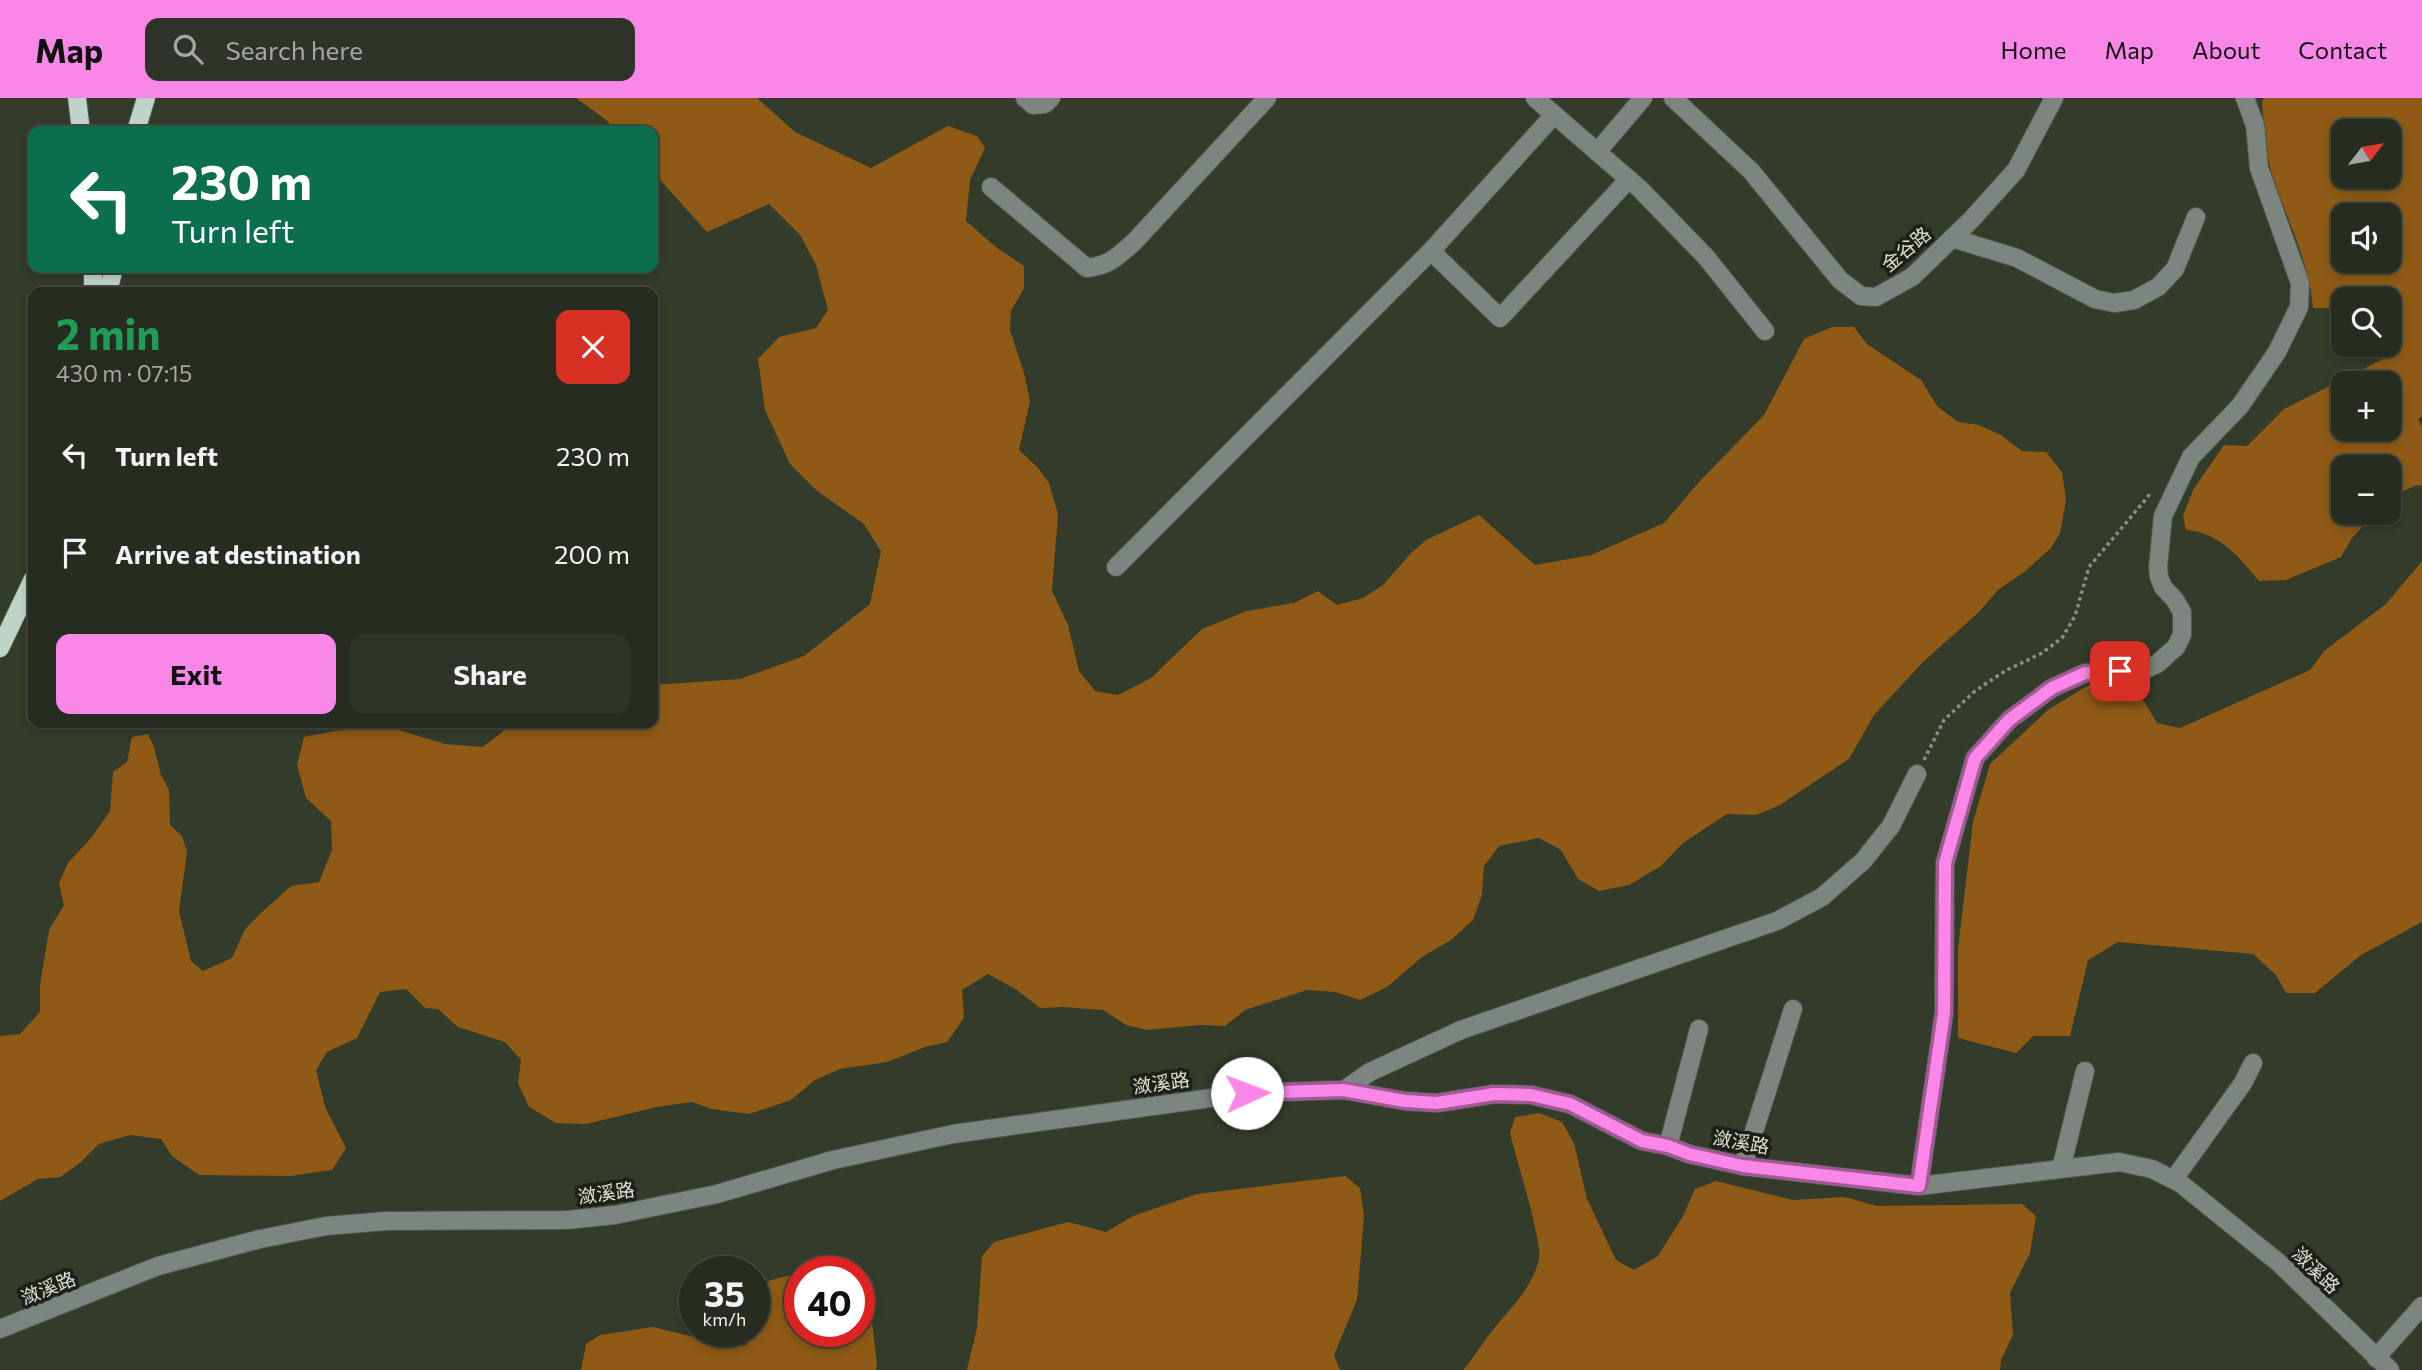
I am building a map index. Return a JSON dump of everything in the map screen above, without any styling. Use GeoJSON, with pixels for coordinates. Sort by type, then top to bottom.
{"type":"FeatureCollection","features":[{"type":"Feature","properties":{"kind":"main road"},"geometry":{"type":"LineString","coordinates":[[76,98],[80,126]]}},
{"type":"Feature","properties":{"kind":"main road"},"geometry":{"type":"LineString","coordinates":[[138,126],[146,98]]}},
{"type":"Feature","properties":{"kind":"main road"},"geometry":{"type":"LineString","coordinates":[[0,648],[28,589]]}},
{"type":"Feature","properties":{"kind":"street"},"geometry":{"type":"LineString","coordinates":[[1025,98],[1033,105],[1045,104],[1051,98]]}},
{"type":"Feature","properties":{"kind":"street"},"geometry":{"type":"LineString","coordinates":[[991,187],[1087,268],[1098,267],[1112,262],[1135,241],[1267,98]]}},
{"type":"Feature","properties":{"kind":"street"},"geometry":{"type":"LineString","coordinates":[[1535,98],[1629,179],[1706,257],[1765,331]]}},
{"type":"Feature","properties":{"kind":"street"},"geometry":{"type":"LineString","coordinates":[[1597,152],[1643,98]]}},
{"type":"Feature","properties":{"kind":"street","name":"金谷路"},"geometry":{"type":"LineString","coordinates":[[1673,98],[1751,171],[1840,280],[1861,296],[1876,297],[1912,277],[2016,170],[2054,98]]}},
{"type":"Feature","properties":{"kind":"street"},"geometry":{"type":"LineString","coordinates":[[1919,1186],[1944,1013],[1945,863],[1975,758],[2009,720],[2052,688],[2085,673],[2146,669],[2157,664],[2176,647],[2182,635],[2182,612],[2163,587],[2158,567],[2163,516],[2190,457],[2240,406],[2277,352],[2299,307],[2300,283],[2259,168],[2255,125],[2245,98]]}},
{"type":"Feature","properties":{"kind":"street"},"geometry":{"type":"LineString","coordinates":[[1116,566],[1431,251],[1554,115]]}},
{"type":"Feature","properties":{"kind":"street"},"geometry":{"type":"LineString","coordinates":[[1431,251],[1500,318],[1629,179]]}},
{"type":"Feature","properties":{"kind":"street"},"geometry":{"type":"LineString","coordinates":[[1952,238],[2017,258],[2095,299],[2114,303],[2134,300],[2158,287],[2175,269],[2196,217]]}},
{"type":"Feature","properties":{"kind":"street"},"geometry":{"type":"LineString","coordinates":[[1343,1090],[1370,1072],[1461,1030],[1765,926],[1822,897],[1863,861],[1891,826],[1917,774]]}},
{"type":"Feature","properties":{"kind":"street"},"geometry":{"type":"LineString","coordinates":[[1743,1166],[1793,1009]]}},
{"type":"Feature","properties":{"kind":"street"},"geometry":{"type":"LineString","coordinates":[[1668,1146],[1699,1029]]}},
{"type":"Feature","properties":{"kind":"street"},"geometry":{"type":"LineString","coordinates":[[2174,1179],[2243,1083],[2253,1063]]}},
{"type":"Feature","properties":{"kind":"street"},"geometry":{"type":"LineString","coordinates":[[2061,1168],[2085,1070]]}},
{"type":"Feature","properties":{"kind":"street","name":"潋溪路"},"geometry":{"type":"LineString","coordinates":[[0,1329],[158,1266],[260,1239],[326,1226],[386,1221],[567,1220],[615,1215],[717,1194],[833,1160],[953,1134],[1247,1093],[1343,1090],[1405,1101],[1437,1103],[1494,1094],[1531,1095],[1570,1104],[1642,1141],[1668,1146],[1689,1154],[1743,1166],[1919,1186],[2119,1162],[2152,1169],[2174,1179],[2279,1263],[2390,1370]]}},
{"type":"Feature","properties":{"kind":"street"},"geometry":{"type":"LineString","coordinates":[[2376,1358],[2422,1306]]}},
{"type":"Feature","properties":{"kind":"path"},"geometry":{"type":"LineString","coordinates":[[1917,774],[1944,720],[1975,691],[2005,671],[2042,653],[2062,638],[2075,616],[2089,567],[2154,490]]}},
{"type":"Feature","properties":{"kind":"shaded area"},"geometry":{"type":"Polygon","coordinates":[[[576,98],[757,98],[795,132],[871,168],[948,126],[977,136],[985,148],[970,180],[966,221],[997,248],[1024,266],[1024,288],[1011,311],[1010,330],[1030,401],[1019,450],[1049,483],[1058,514],[1052,591],[1068,625],[1079,671],[1095,691],[1118,695],[1151,678],[1202,629],[1247,611],[1294,603],[1318,591],[1337,605],[1363,598],[1383,585],[1426,540],[1479,515],[1535,565],[1591,555],[1664,523],[1699,482],[1764,415],[1804,339],[1832,327],[1854,327],[1867,344],[1921,380],[1937,406],[1958,422],[1979,425],[2001,435],[2022,451],[2046,452],[2062,472],[2066,500],[2060,533],[2051,548],[2023,573],[1998,590],[1979,612],[1923,662],[1874,715],[1849,759],[1780,805],[1756,815],[1727,814],[1683,843],[1661,866],[1629,885],[1599,891],[1578,879],[1561,850],[1539,838],[1499,846],[1484,866],[1482,895],[1473,920],[1451,940],[1422,957],[1387,987],[1360,1000],[1335,992],[1307,990],[1245,1010],[1225,1026],[1200,1025],[1147,1030],[1126,1025],[1103,1010],[1040,1008],[1017,990],[988,974],[962,990],[964,1018],[947,1042],[925,1047],[887,1062],[840,1069],[815,1080],[791,1100],[749,1114],[712,1109],[692,1102],[657,1107],[586,1124],[556,1123],[529,1107],[518,1083],[521,1060],[505,1042],[458,1027],[438,1009],[425,1008],[406,989],[380,992],[357,1038],[327,1052],[316,1070],[325,1107],[346,1148],[332,1170],[290,1176],[199,1175],[172,1156],[161,1139],[130,1135],[99,1144],[81,1162],[60,1177],[38,1179],[0,1201],[0,1036],[20,1034],[40,1012],[40,985],[49,930],[64,905],[59,883],[68,863],[92,837],[110,811],[113,772],[127,762],[132,737],[148,734],[161,775],[169,790],[170,825],[182,836],[187,852],[179,911],[191,961],[203,971],[232,958],[245,929],[291,886],[319,882],[332,850],[331,821],[306,798],[297,765],[304,737],[335,731],[392,728],[445,744],[483,747],[507,728],[658,728],[658,685],[740,679],[804,656],[870,604],[881,551],[863,523],[817,491],[790,464],[765,410],[758,359],[779,337],[816,328],[828,310],[816,265],[800,235],[769,204],[707,232],[658,178],[658,126],[612,126],[576,98]]]}},
{"type":"Feature","properties":{"kind":"shaded area"},"geometry":{"type":"Polygon","coordinates":[[[2264,98],[2422,98],[2422,416],[2418,419],[2422,426],[2422,486],[2417,485],[2401,492],[2401,455],[2331,455],[2331,525],[2364,525],[2352,538],[2341,557],[2286,580],[2259,581],[2227,547],[2209,535],[2186,530],[2183,516],[2193,490],[2224,445],[2247,446],[2284,409],[2331,385],[2331,441],[2401,441],[2401,371],[2359,371],[2383,357],[2401,357],[2401,287],[2331,287],[2331,308],[2313,308],[2303,258],[2270,169],[2265,140],[2264,98]]]}},
{"type":"Feature","properties":{"kind":"shaded area"},"geometry":{"type":"Polygon","coordinates":[[[2422,561],[2422,922],[2361,955],[2315,993],[2286,993],[2276,975],[2253,954],[2118,942],[2088,960],[2070,1036],[2033,1036],[2016,1053],[1958,1038],[1958,949],[1973,822],[1990,764],[2049,709],[2089,685],[2134,685],[2157,723],[2180,728],[2310,670],[2324,651],[2386,604],[2422,561]]]}},
{"type":"Feature","properties":{"kind":"shaded area"},"geometry":{"type":"Polygon","coordinates":[[[1539,1113],[1562,1122],[1574,1143],[1587,1199],[1616,1260],[1634,1270],[1658,1256],[1683,1216],[1695,1189],[1716,1181],[1793,1200],[1845,1197],[1877,1206],[2022,1204],[2036,1216],[2030,1253],[2010,1293],[2013,1335],[2001,1360],[2000,1370],[1463,1370],[1526,1289],[1539,1259],[1533,1218],[1510,1133],[1515,1117],[1539,1113]]]}},
{"type":"Feature","properties":{"kind":"shaded area"},"geometry":{"type":"Polygon","coordinates":[[[1345,1176],[1360,1188],[1364,1216],[1357,1300],[1334,1355],[1340,1370],[967,1370],[977,1328],[982,1256],[994,1242],[1068,1222],[1106,1232],[1133,1216],[1197,1194],[1345,1176]]]}},
{"type":"Feature","properties":{"kind":"shaded area"},"geometry":{"type":"Polygon","coordinates":[[[784,1277],[784,1347],[875,1347],[876,1370],[581,1370],[586,1344],[600,1335],[653,1327],[679,1333],[679,1347],[770,1347],[771,1280],[784,1277]]]}},
{"type":"Feature","properties":{"kind":"route"},"geometry":{"type":"LineString","coordinates":[[1247,1093],[1343,1090],[1405,1101],[1437,1103],[1494,1094],[1531,1095],[1570,1104],[1642,1141],[1727,1163],[1919,1186],[1944,1013],[1945,863],[1975,758],[2009,720],[2052,688],[2085,673],[2120,671]]}}]}
